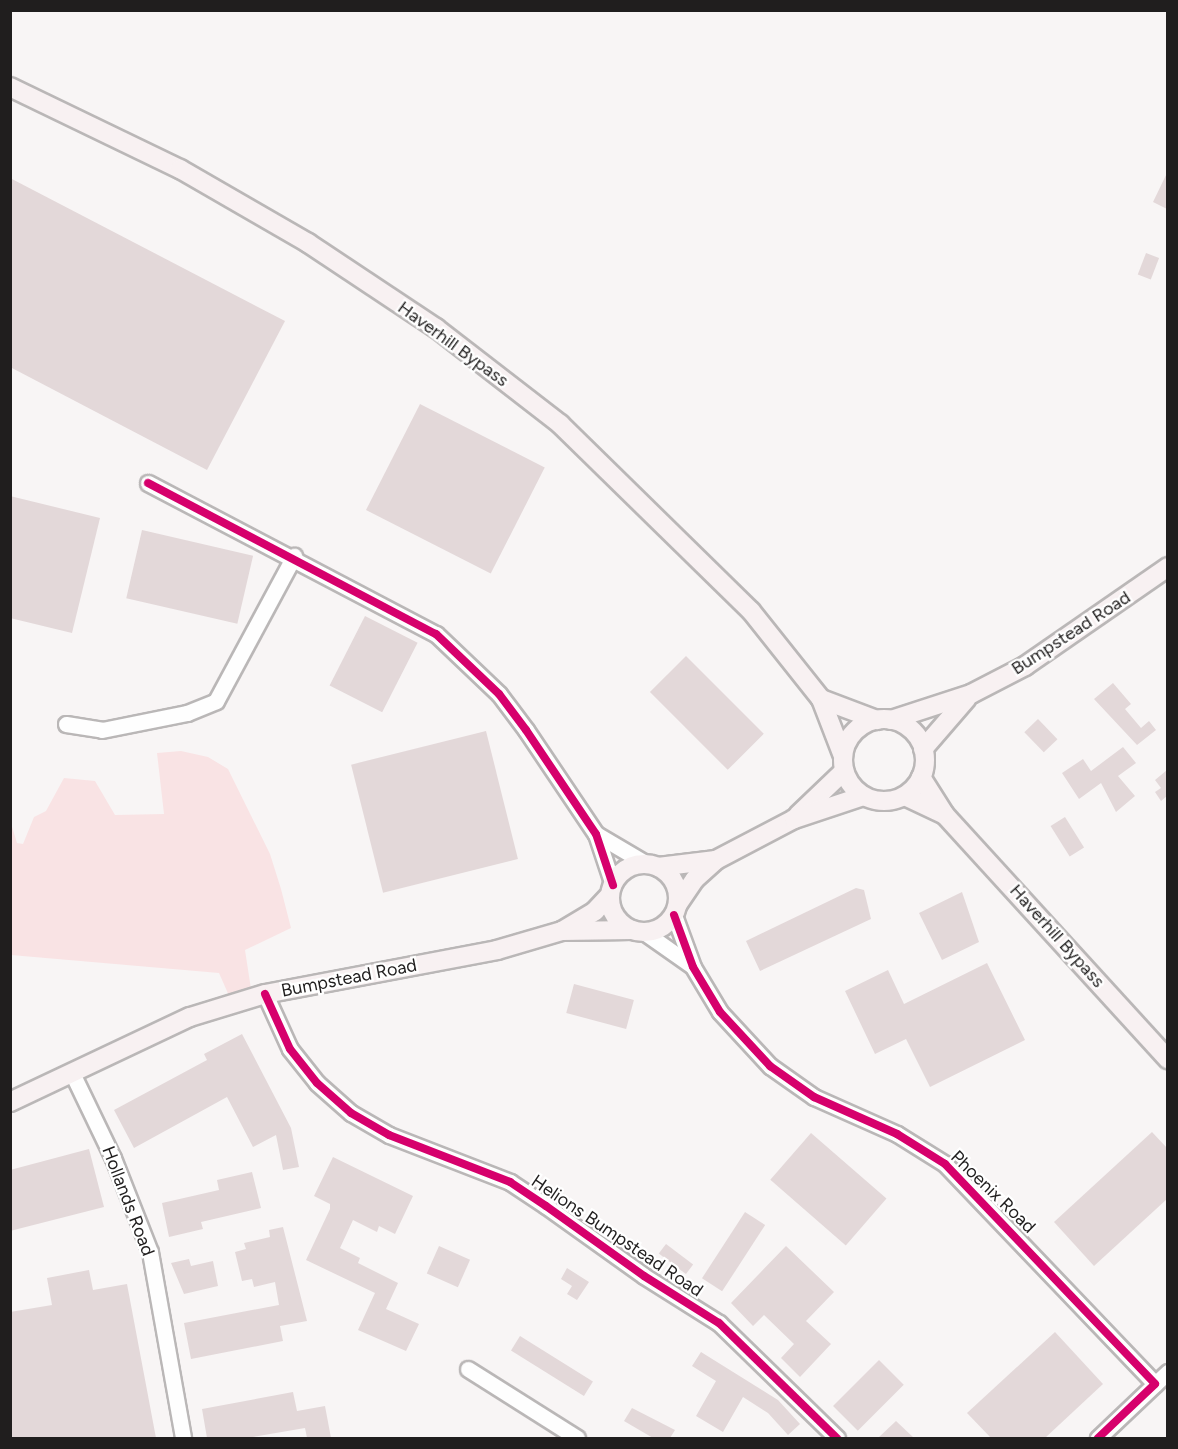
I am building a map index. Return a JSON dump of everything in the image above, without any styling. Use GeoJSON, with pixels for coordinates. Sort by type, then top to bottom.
{"type":"FeatureCollection","features":[{"type":"Feature","properties":{"kind":"main road","name":"Haverhill Bypass"},"geometry":{"type":"LineString","coordinates":[[10,87],[180,169],[308,243],[436,328],[560,424],[751,611],[821,699],[843,764]]}},
{"type":"Feature","properties":{"kind":"main road","name":"Bumpstead Road"},"geometry":{"type":"LineString","coordinates":[[884,720],[971,694],[1062,643],[1167,567]]}},
{"type":"Feature","properties":{"kind":"main road","name":"Bumpstead Road"},"geometry":{"type":"LineString","coordinates":[[923,749],[935,730],[971,694]]}},
{"type":"Feature","properties":{"kind":"main road"},"geometry":{"type":"LineString","coordinates":[[716,860],[626,869],[611,890],[614,915],[638,932],[656,930],[676,910],[695,879],[716,860],[794,819],[864,796],[884,801],[905,796],[921,777],[923,749],[907,726],[821,699]]}},
{"type":"Feature","properties":{"kind":"main road"},"geometry":{"type":"LineString","coordinates":[[794,819],[843,764],[852,734],[884,720]]}},
{"type":"Feature","properties":{"kind":"main road"},"geometry":{"type":"LineString","coordinates":[[843,764],[864,796]]}},
{"type":"Feature","properties":{"kind":"main road","name":"Haverhill Bypass"},"geometry":{"type":"LineString","coordinates":[[921,777],[945,815],[1167,1059]]}},
{"type":"Feature","properties":{"kind":"main road","name":"Haverhill Bypass"},"geometry":{"type":"LineString","coordinates":[[905,796],[945,815]]}},
{"type":"Feature","properties":{"kind":"main road"},"geometry":{"type":"LineString","coordinates":[[652,865],[674,881],[676,910]]}},
{"type":"Feature","properties":{"kind":"main road","name":"Bumpstead Road"},"geometry":{"type":"LineString","coordinates":[[10,1102],[73,1075],[190,1017],[265,994],[497,950],[562,931],[595,911],[611,890]]}},
{"type":"Feature","properties":{"kind":"main road","name":"Bumpstead Road"},"geometry":{"type":"LineString","coordinates":[[562,931],[638,932]]}},
{"type":"Feature","properties":{"kind":"street"},"geometry":{"type":"LineString","coordinates":[[148,483],[402,612],[460,655],[506,703],[596,834],[611,890]]}},
{"type":"Feature","properties":{"kind":"street"},"geometry":{"type":"LineString","coordinates":[[66,724],[102,730],[187,713],[216,701],[294,556]]}},
{"type":"Feature","properties":{"kind":"street"},"geometry":{"type":"LineString","coordinates":[[596,834],[652,865]]}},
{"type":"Feature","properties":{"kind":"street","name":"Phoenix Road"},"geometry":{"type":"LineString","coordinates":[[676,910],[693,967],[734,1030],[770,1066],[814,1097],[897,1134],[945,1164],[1155,1384]]}},
{"type":"Feature","properties":{"kind":"street","name":"Phoenix Road"},"geometry":{"type":"LineString","coordinates":[[638,932],[693,967]]}},
{"type":"Feature","properties":{"kind":"street","name":"Helions Bumpstead Road"},"geometry":{"type":"LineString","coordinates":[[265,994],[290,1049],[317,1083],[351,1113],[388,1135],[510,1182],[546,1206],[634,1270],[719,1323],[837,1438]]}},
{"type":"Feature","properties":{"kind":"street","name":"Hollands Road"},"geometry":{"type":"LineString","coordinates":[[73,1075],[113,1158],[150,1252],[183,1438]]}},
{"type":"Feature","properties":{"kind":"street"},"geometry":{"type":"LineString","coordinates":[[468,1368],[577,1438]]}},
{"type":"Feature","properties":{"kind":"street"},"geometry":{"type":"LineString","coordinates":[[1098,1438],[1167,1372]]}},
{"type":"Feature","properties":{"kind":"shaded area"},"geometry":{"type":"Polygon","coordinates":[[[181,751],[208,757],[228,769],[270,854],[281,889],[291,928],[245,950],[251,989],[230,998],[219,973],[11,955],[10,820],[17,843],[23,844],[34,817],[46,811],[64,778],[95,781],[115,815],[164,814],[157,753],[181,751]]]}},
{"type":"Feature","properties":{"kind":"building"},"geometry":{"type":"Polygon","coordinates":[[[1167,173],[1167,209],[1153,202],[1167,173]]]}},
{"type":"Feature","properties":{"kind":"building"},"geometry":{"type":"Polygon","coordinates":[[[10,178],[285,321],[207,470],[10,367],[10,178]]]}},
{"type":"Feature","properties":{"kind":"building"},"geometry":{"type":"Polygon","coordinates":[[[1146,253],[1159,258],[1151,279],[1138,274],[1146,253]]]}},
{"type":"Feature","properties":{"kind":"building"},"geometry":{"type":"Polygon","coordinates":[[[420,404],[545,468],[491,574],[366,510],[420,404]]]}},
{"type":"Feature","properties":{"kind":"building"},"geometry":{"type":"Polygon","coordinates":[[[10,496],[100,518],[72,633],[10,618],[10,496]]]}},
{"type":"Feature","properties":{"kind":"building"},"geometry":{"type":"Polygon","coordinates":[[[142,530],[253,556],[237,624],[126,598],[142,530]]]}},
{"type":"Feature","properties":{"kind":"building"},"geometry":{"type":"Polygon","coordinates":[[[365,616],[418,643],[382,712],[330,685],[365,616]]]}},
{"type":"Feature","properties":{"kind":"building"},"geometry":{"type":"Polygon","coordinates":[[[686,656],[764,734],[728,770],[650,692],[686,656]]]}},
{"type":"Feature","properties":{"kind":"building"},"geometry":{"type":"Polygon","coordinates":[[[1113,683],[1131,704],[1125,709],[1141,728],[1149,721],[1156,730],[1137,745],[1094,699],[1113,683]]]}},
{"type":"Feature","properties":{"kind":"building"},"geometry":{"type":"Polygon","coordinates":[[[1038,719],[1057,739],[1044,752],[1024,732],[1038,719]]]}},
{"type":"Feature","properties":{"kind":"building"},"geometry":{"type":"Polygon","coordinates":[[[486,731],[518,859],[383,893],[351,765],[486,731]]]}},
{"type":"Feature","properties":{"kind":"building"},"geometry":{"type":"Polygon","coordinates":[[[1123,747],[1136,763],[1118,776],[1135,796],[1116,812],[1101,783],[1079,799],[1062,773],[1083,759],[1091,771],[1123,747]]]}},
{"type":"Feature","properties":{"kind":"building"},"geometry":{"type":"Polygon","coordinates":[[[1167,770],[1167,796],[1161,801],[1155,792],[1161,788],[1155,780],[1167,770]]]}},
{"type":"Feature","properties":{"kind":"building"},"geometry":{"type":"Polygon","coordinates":[[[1065,817],[1084,848],[1070,857],[1051,826],[1065,817]]]}},
{"type":"Feature","properties":{"kind":"building"},"geometry":{"type":"Polygon","coordinates":[[[856,888],[864,890],[871,919],[760,971],[746,941],[856,888]]]}},
{"type":"Feature","properties":{"kind":"building"},"geometry":{"type":"Polygon","coordinates":[[[962,892],[979,942],[942,960],[919,913],[962,892]]]}},
{"type":"Feature","properties":{"kind":"building"},"geometry":{"type":"Polygon","coordinates":[[[987,963],[1025,1040],[930,1087],[906,1039],[875,1054],[845,991],[888,970],[904,1004],[987,963]]]}},
{"type":"Feature","properties":{"kind":"building"},"geometry":{"type":"Polygon","coordinates":[[[574,984],[634,1000],[626,1029],[566,1013],[574,984]]]}},
{"type":"Feature","properties":{"kind":"building"},"geometry":{"type":"Polygon","coordinates":[[[242,1034],[291,1128],[299,1167],[283,1170],[276,1135],[253,1147],[227,1097],[134,1148],[114,1110],[207,1060],[204,1054],[242,1034]]]}},
{"type":"Feature","properties":{"kind":"building"},"geometry":{"type":"Polygon","coordinates":[[[1152,1132],[1167,1148],[1167,1199],[1094,1266],[1054,1222],[1152,1132]]]}},
{"type":"Feature","properties":{"kind":"building"},"geometry":{"type":"Polygon","coordinates":[[[811,1133],[886,1199],[846,1245],[770,1180],[811,1133]]]}},
{"type":"Feature","properties":{"kind":"building"},"geometry":{"type":"Polygon","coordinates":[[[89,1149],[104,1207],[10,1231],[10,1170],[89,1149]]]}},
{"type":"Feature","properties":{"kind":"building"},"geometry":{"type":"Polygon","coordinates":[[[333,1157],[413,1196],[395,1234],[379,1226],[377,1232],[353,1220],[340,1248],[360,1258],[358,1263],[398,1283],[386,1309],[419,1324],[406,1351],[358,1330],[375,1293],[306,1260],[330,1209],[330,1204],[314,1196],[333,1157]]]}},
{"type":"Feature","properties":{"kind":"building"},"geometry":{"type":"Polygon","coordinates":[[[252,1172],[261,1208],[201,1222],[203,1229],[169,1237],[162,1203],[219,1190],[217,1180],[252,1172]]]}},
{"type":"Feature","properties":{"kind":"building"},"geometry":{"type":"Polygon","coordinates":[[[745,1212],[765,1225],[722,1291],[702,1278],[745,1212]]]}},
{"type":"Feature","properties":{"kind":"building"},"geometry":{"type":"Polygon","coordinates":[[[283,1227],[307,1321],[280,1326],[283,1341],[191,1359],[184,1323],[279,1305],[275,1282],[254,1287],[252,1279],[242,1281],[235,1252],[246,1249],[244,1243],[270,1237],[269,1230],[283,1227]]]}},
{"type":"Feature","properties":{"kind":"building"},"geometry":{"type":"Polygon","coordinates":[[[666,1244],[693,1264],[686,1274],[659,1254],[666,1244]]]}},
{"type":"Feature","properties":{"kind":"building"},"geometry":{"type":"Polygon","coordinates":[[[439,1246],[470,1260],[458,1287],[427,1273],[439,1246]]]}},
{"type":"Feature","properties":{"kind":"building"},"geometry":{"type":"Polygon","coordinates":[[[786,1246],[834,1292],[806,1321],[831,1344],[800,1377],[781,1358],[794,1344],[764,1315],[753,1326],[731,1303],[786,1246]]]}},
{"type":"Feature","properties":{"kind":"building"},"geometry":{"type":"Polygon","coordinates":[[[189,1259],[191,1266],[213,1261],[218,1286],[184,1294],[171,1263],[189,1259]]]}},
{"type":"Feature","properties":{"kind":"building"},"geometry":{"type":"Polygon","coordinates":[[[567,1268],[589,1282],[577,1300],[567,1294],[572,1286],[561,1279],[567,1268]]]}},
{"type":"Feature","properties":{"kind":"building"},"geometry":{"type":"Polygon","coordinates":[[[89,1270],[93,1290],[127,1284],[156,1438],[10,1438],[10,1312],[52,1305],[47,1278],[89,1270]]]}},
{"type":"Feature","properties":{"kind":"building"},"geometry":{"type":"Polygon","coordinates":[[[1055,1332],[1103,1384],[1045,1438],[991,1438],[967,1413],[1055,1332]]]}},
{"type":"Feature","properties":{"kind":"building"},"geometry":{"type":"Polygon","coordinates":[[[520,1336],[593,1382],[584,1396],[511,1350],[520,1336]]]}},
{"type":"Feature","properties":{"kind":"building"},"geometry":{"type":"Polygon","coordinates":[[[701,1352],[778,1400],[800,1424],[788,1435],[768,1413],[743,1397],[723,1432],[696,1416],[716,1381],[692,1366],[701,1352]]]}},
{"type":"Feature","properties":{"kind":"building"},"geometry":{"type":"Polygon","coordinates":[[[879,1360],[904,1385],[858,1431],[833,1406],[879,1360]]]}},
{"type":"Feature","properties":{"kind":"building"},"geometry":{"type":"Polygon","coordinates":[[[293,1392],[297,1411],[325,1406],[331,1438],[307,1438],[305,1428],[247,1438],[207,1438],[202,1409],[293,1392]]]}},
{"type":"Feature","properties":{"kind":"building"},"geometry":{"type":"Polygon","coordinates":[[[632,1408],[675,1430],[670,1438],[653,1438],[624,1421],[632,1408]]]}},
{"type":"Feature","properties":{"kind":"building"},"geometry":{"type":"Polygon","coordinates":[[[896,1421],[914,1438],[878,1438],[896,1421]]]}},
{"type":"Feature","properties":{"kind":"cycle path"},"geometry":{"type":"LineString","coordinates":[[148,483],[436,634],[499,694],[526,730],[596,834],[613,885]]}},
{"type":"Feature","properties":{"kind":"cycle path"},"geometry":{"type":"LineString","coordinates":[[674,915],[693,967],[720,1012],[770,1066],[814,1097],[897,1134],[945,1164],[1155,1384],[1098,1438]]}},
{"type":"Feature","properties":{"kind":"cycle path"},"geometry":{"type":"LineString","coordinates":[[265,994],[290,1049],[317,1083],[351,1113],[389,1135],[510,1182],[546,1206],[644,1276],[719,1323],[837,1438]]}}]}
